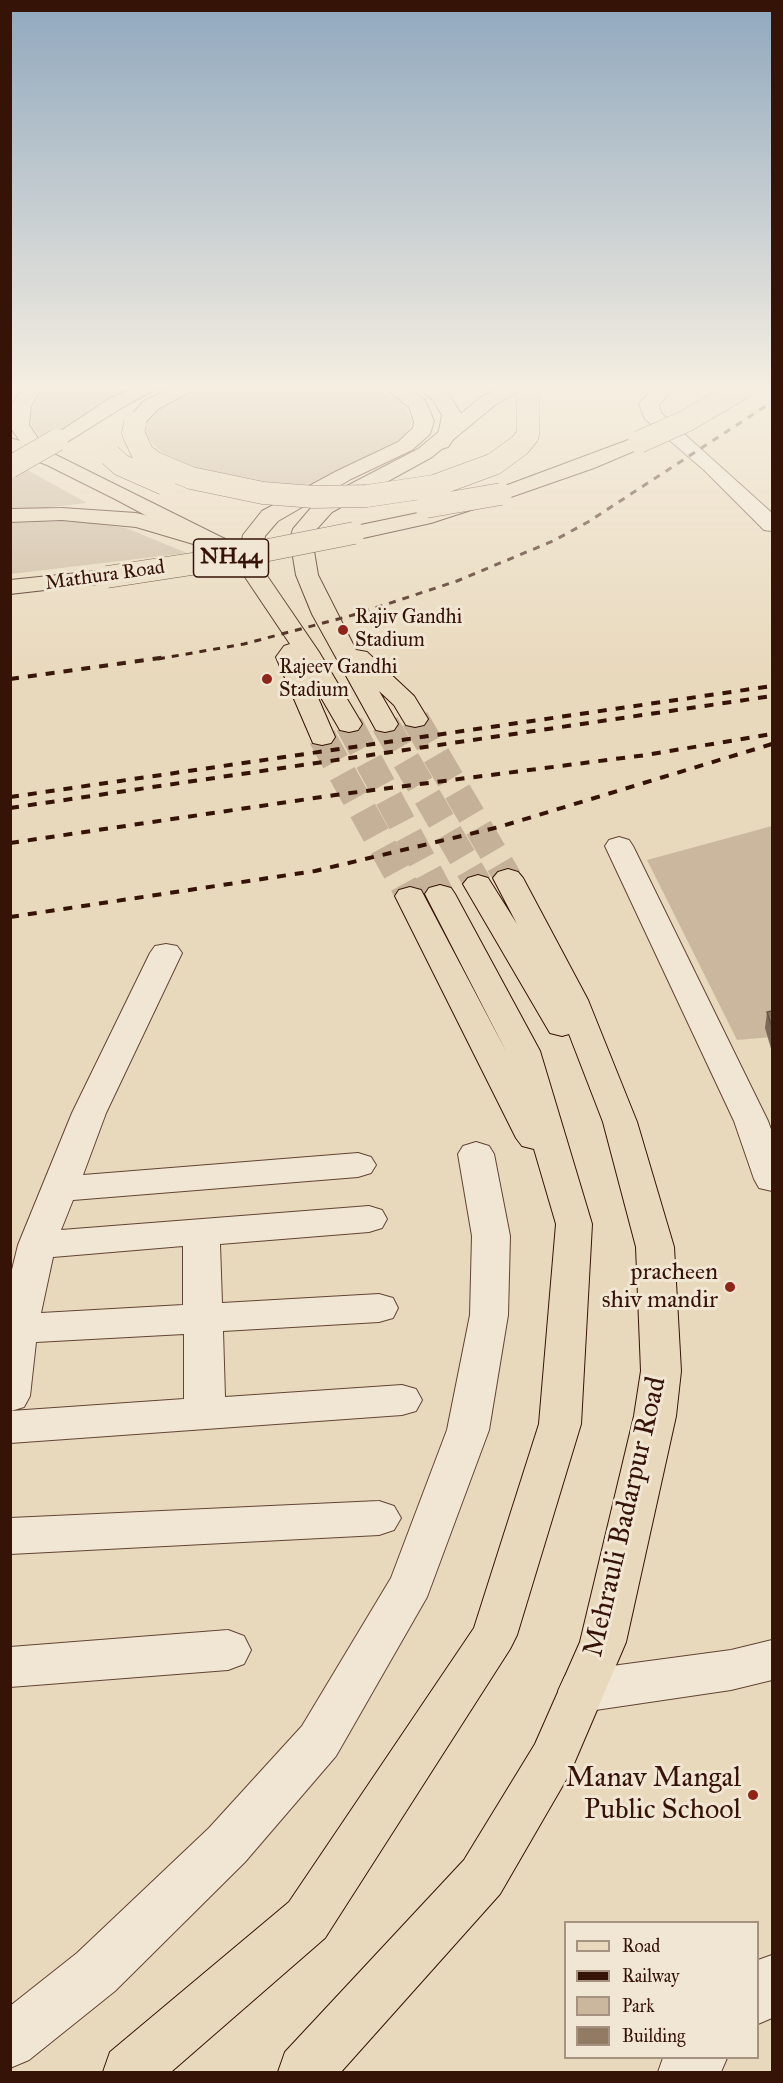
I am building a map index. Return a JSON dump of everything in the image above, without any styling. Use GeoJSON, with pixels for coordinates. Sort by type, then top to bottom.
{"type":"FeatureCollection","features":[{"type":"Feature","properties":{"kind":"main road"},"geometry":{"type":"LineString","coordinates":[[100,484],[217,544],[253,572],[300,642],[349,724]]}},
{"type":"Feature","properties":{"kind":"main road"},"geometry":{"type":"LineString","coordinates":[[164,484],[261,506],[341,511],[402,510],[501,494]]}},
{"type":"Feature","properties":{"kind":"main road"},"geometry":{"type":"LineString","coordinates":[[213,484],[263,493],[331,497],[389,494],[439,484]]}},
{"type":"Feature","properties":{"kind":"main road"},"geometry":{"type":"LineString","coordinates":[[253,572],[250,558],[254,535],[270,516],[327,484]]}},
{"type":"Feature","properties":{"kind":"main road"},"geometry":{"type":"LineString","coordinates":[[364,484],[343,495],[311,519],[301,539],[307,575],[318,601],[385,724]]}},
{"type":"Feature","properties":{"kind":"main road","name":"Mathura Road"},"geometry":{"type":"LineString","coordinates":[[10,587],[107,577],[280,549],[423,518],[529,484]]}},
{"type":"Feature","properties":{"kind":"main road"},"geometry":{"type":"LineString","coordinates":[[10,516],[62,514],[128,519],[171,528],[217,544]]}},
{"type":"Feature","properties":{"kind":"main road"},"geometry":{"type":"LineString","coordinates":[[280,613],[318,601]]}},
{"type":"Feature","properties":{"kind":"main road"},"geometry":{"type":"LineString","coordinates":[[339,639],[405,701],[415,719]]}},
{"type":"Feature","properties":{"kind":"main road"},"geometry":{"type":"LineString","coordinates":[[300,642],[288,657],[322,737]]}},
{"type":"Feature","properties":{"kind":"main road","name":"Mehrauli Badarpur Road"},"geometry":{"type":"LineString","coordinates":[[305,2073],[482,1877],[554,1758],[603,1642],[655,1416],[661,1371],[655,1247],[620,1122],[493,881]]}},
{"type":"Feature","properties":{"kind":"main road"},"geometry":{"type":"LineString","coordinates":[[130,2073],[307,1920],[494,1635],[560,1424],[574,1224],[425,895]]}},
{"type":"Feature","properties":{"kind":"street"},"geometry":{"type":"LineString","coordinates":[[730,484],[772,525]]}},
{"type":"Feature","properties":{"kind":"street"},"geometry":{"type":"LineString","coordinates":[[619,846],[758,1106],[772,1179]]}},
{"type":"Feature","properties":{"kind":"street"},"geometry":{"type":"LineString","coordinates":[[11,1383],[18,1329],[37,1245],[57,1189],[105,1078],[166,953]]}},
{"type":"Feature","properties":{"kind":"street"},"geometry":{"type":"LineString","coordinates":[[10,2041],[96,1972],[227,1845],[319,1740],[411,1584],[468,1430],[489,1315],[491,1236],[476,1154]]}},
{"type":"Feature","properties":{"kind":"street"},"geometry":{"type":"LineString","coordinates":[[57,1189],[358,1165]]}},
{"type":"Feature","properties":{"kind":"street"},"geometry":{"type":"LineString","coordinates":[[37,1245],[369,1220]]}},
{"type":"Feature","properties":{"kind":"street"},"geometry":{"type":"LineString","coordinates":[[201,1233],[205,1319],[205,1413]]}},
{"type":"Feature","properties":{"kind":"street"},"geometry":{"type":"LineString","coordinates":[[18,1329],[379,1308]]}},
{"type":"Feature","properties":{"kind":"street"},"geometry":{"type":"LineString","coordinates":[[10,1427],[402,1400]]}},
{"type":"Feature","properties":{"kind":"street"},"geometry":{"type":"LineString","coordinates":[[10,1536],[379,1518]]}},
{"type":"Feature","properties":{"kind":"street"},"geometry":{"type":"LineString","coordinates":[[10,1667],[228,1650]]}},
{"type":"Feature","properties":{"kind":"street"},"geometry":{"type":"LineString","coordinates":[[582,1691],[731,1670],[772,1660]]}},
{"type":"Feature","properties":{"kind":"street"},"geometry":{"type":"LineString","coordinates":[[759,1996],[772,1981]]}},
{"type":"Feature","properties":{"kind":"street"},"geometry":{"type":"LineString","coordinates":[[685,2073],[699,2059]]}},
{"type":"Feature","properties":{"kind":"green space"},"geometry":{"type":"Polygon","coordinates":[[[11,484],[53,484],[87,503],[11,512],[11,484]]]}},
{"type":"Feature","properties":{"kind":"green space"},"geometry":{"type":"Polygon","coordinates":[[[78,521],[126,528],[187,553],[11,574],[11,523],[78,521]]]}},
{"type":"Feature","properties":{"kind":"green space"},"geometry":{"type":"Polygon","coordinates":[[[772,826],[772,1037],[737,1040],[647,860],[772,826]]]}},
{"type":"Feature","properties":{"kind":"building"},"geometry":{"type":"Polygon","coordinates":[[[772,1011],[772,1027],[767,1012],[772,1011]]]}},
{"type":"Feature","properties":{"kind":"tunnel"},"geometry":{"type":"LineString","coordinates":[[415,719],[508,878]]}},
{"type":"Feature","properties":{"kind":"tunnel"},"geometry":{"type":"LineString","coordinates":[[349,724],[440,894]]}},
{"type":"Feature","properties":{"kind":"tunnel"},"geometry":{"type":"LineString","coordinates":[[385,724],[478,884]]}},
{"type":"Feature","properties":{"kind":"tunnel"},"geometry":{"type":"LineString","coordinates":[[322,737],[410,896]]}},
{"type":"Feature","properties":{"kind":"railway"},"geometry":{"type":"LineString","coordinates":[[158,659],[244,644],[357,614],[457,581],[553,541],[588,522],[646,484]]}},
{"type":"Feature","properties":{"kind":"railway"},"geometry":{"type":"LineString","coordinates":[[10,679],[167,657]]}},
{"type":"Feature","properties":{"kind":"railway"},"geometry":{"type":"LineString","coordinates":[[10,797],[772,686]]}},
{"type":"Feature","properties":{"kind":"railway"},"geometry":{"type":"LineString","coordinates":[[10,808],[772,696]]}},
{"type":"Feature","properties":{"kind":"railway"},"geometry":{"type":"LineString","coordinates":[[10,843],[335,795],[646,755],[772,734]]}},
{"type":"Feature","properties":{"kind":"railway"},"geometry":{"type":"LineString","coordinates":[[10,917],[315,871],[499,827],[772,744]]}},
{"type":"Feature","properties":{"kind":"place","name":"Rajiv Gandhi Stadium"},"geometry":{"type":"Point","coordinates":[343,630]}},
{"type":"Feature","properties":{"kind":"place","name":"Rajeev Gandhi Stadium"},"geometry":{"type":"Point","coordinates":[267,679]}},
{"type":"Feature","properties":{"kind":"place","name":"pracheen shiv mandir"},"geometry":{"type":"Point","coordinates":[730,1287]}},
{"type":"Feature","properties":{"kind":"place","name":"Manav Mangal Public School"},"geometry":{"type":"Point","coordinates":[753,1795]}}]}
